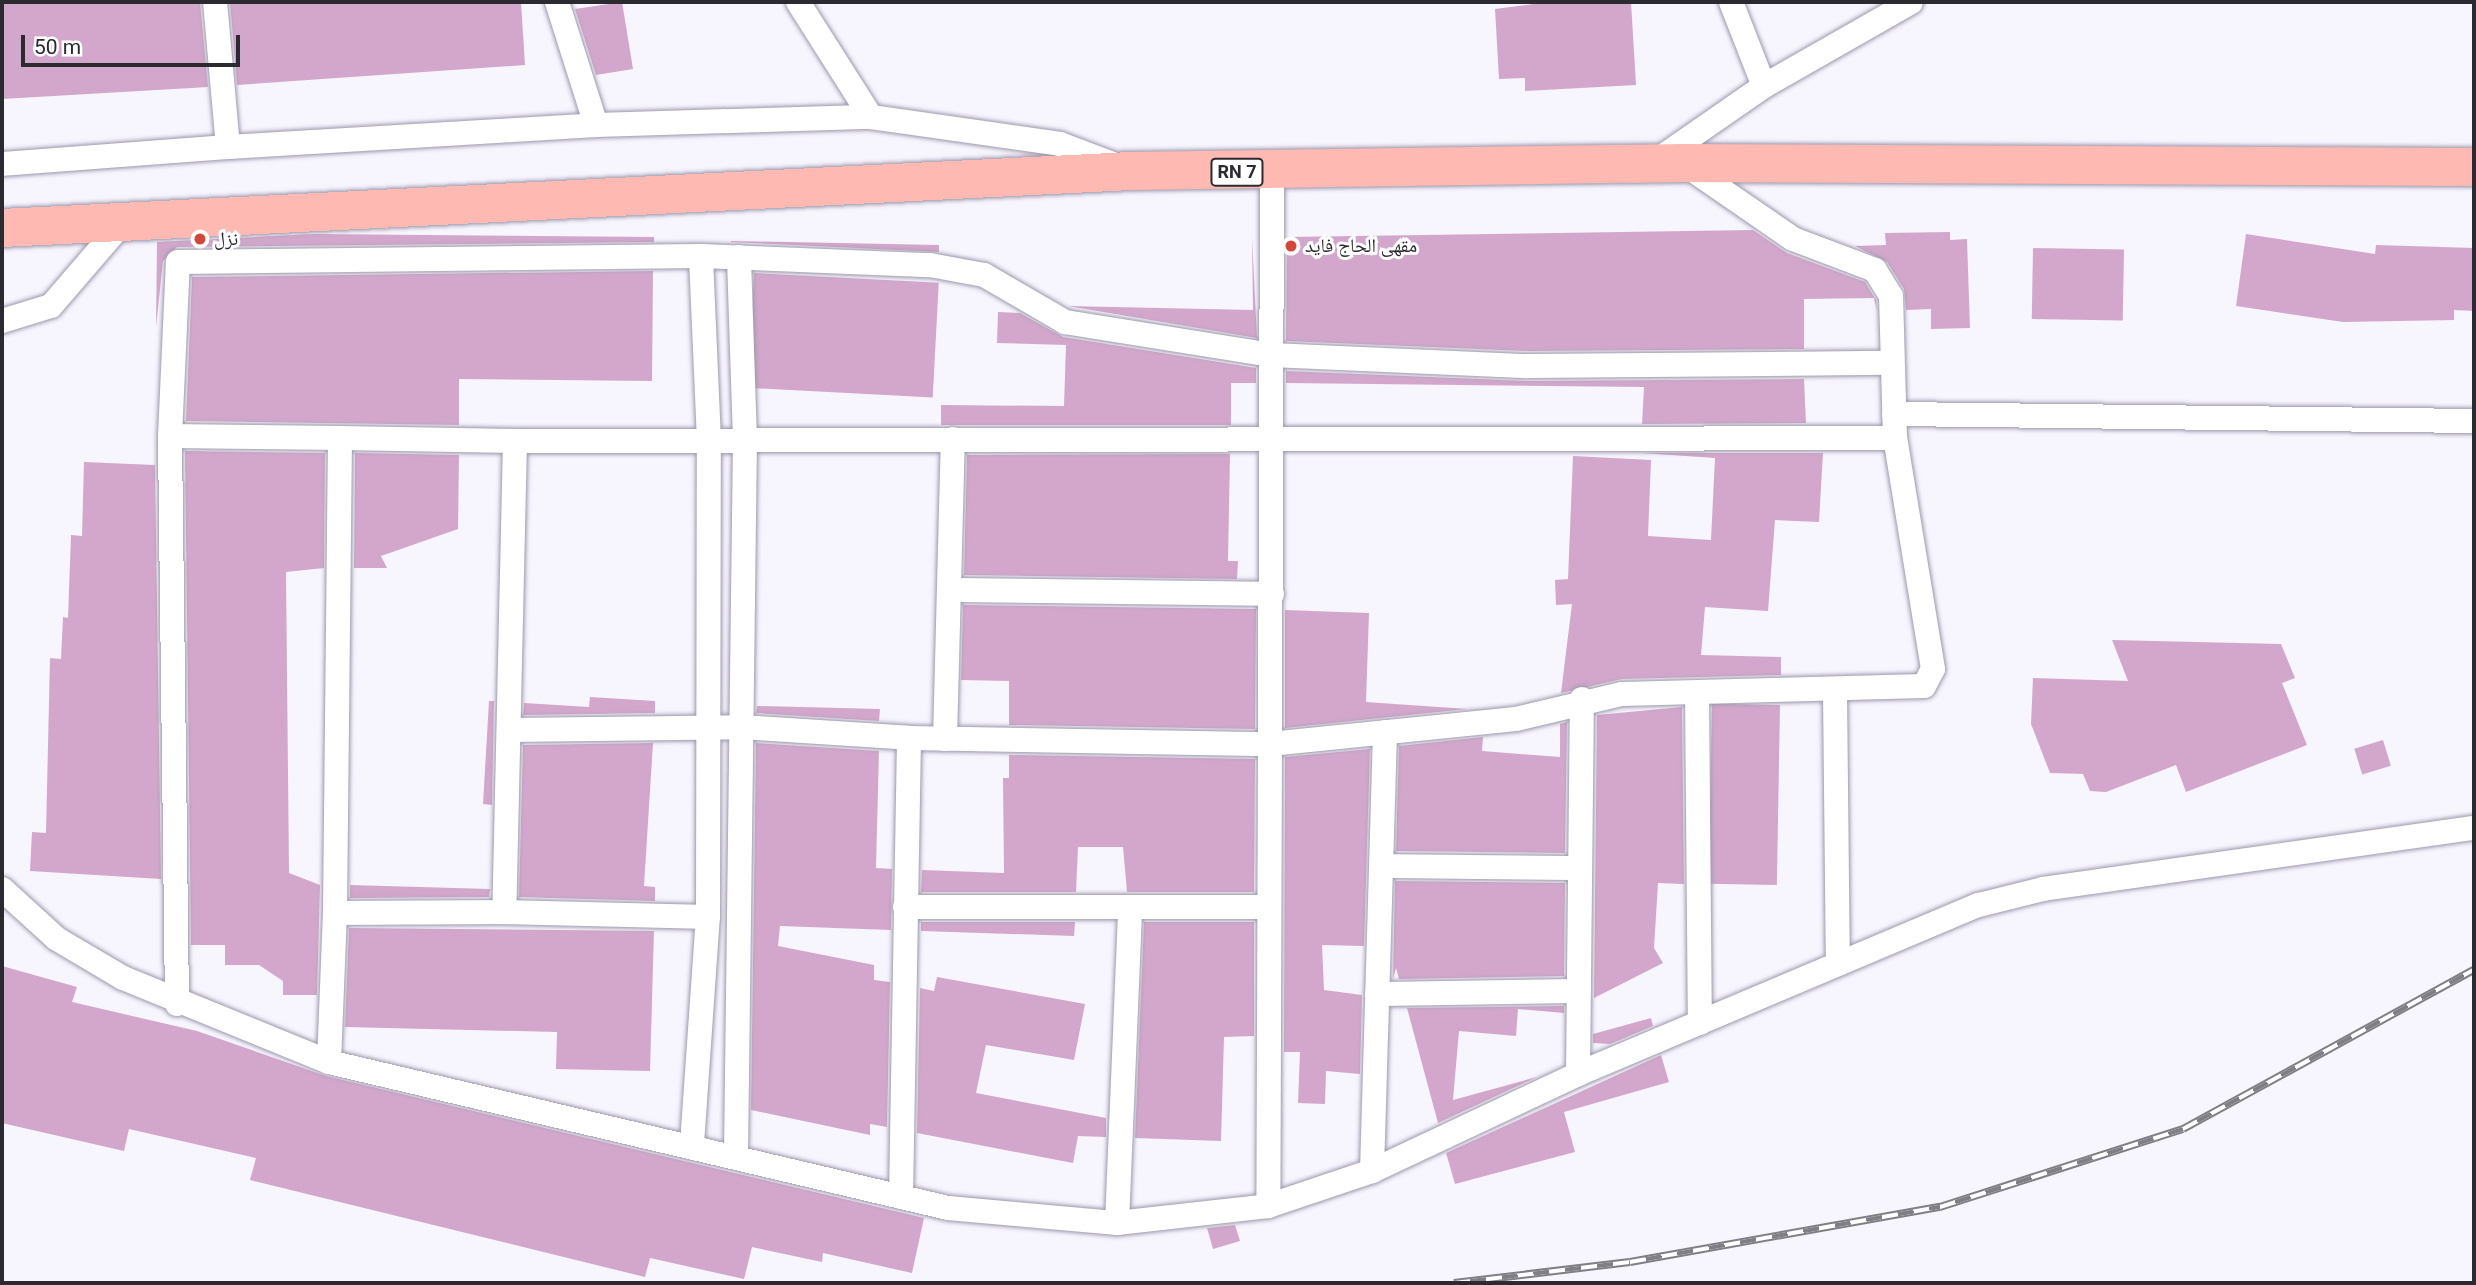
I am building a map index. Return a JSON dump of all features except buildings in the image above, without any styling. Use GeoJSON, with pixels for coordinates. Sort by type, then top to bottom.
{"type":"FeatureCollection","features":[{"type":"Feature","properties":{"kind":"main road","name":"RN 7"},"geometry":{"type":"LineString","coordinates":[[2,228],[180,215],[1131,171],[1272,172],[1668,163],[2474,167]]}},
{"type":"Feature","properties":{"kind":"street"},"geometry":{"type":"LineString","coordinates":[[215,2],[228,147]]}},
{"type":"Feature","properties":{"kind":"street"},"geometry":{"type":"LineString","coordinates":[[557,2],[596,125]]}},
{"type":"Feature","properties":{"kind":"street"},"geometry":{"type":"LineString","coordinates":[[798,2],[871,117]]}},
{"type":"Feature","properties":{"kind":"street"},"geometry":{"type":"LineString","coordinates":[[1731,2],[1764,86]]}},
{"type":"Feature","properties":{"kind":"street"},"geometry":{"type":"LineString","coordinates":[[509,730],[741,727],[909,738],[1270,744],[1516,719],[1582,699],[1697,693],[1915,689],[1933,669],[1894,426],[1891,296],[1875,270],[1793,239],[1668,163],[1764,86],[1910,2]]}},
{"type":"Feature","properties":{"kind":"street"},"geometry":{"type":"LineString","coordinates":[[2,164],[228,147],[596,125],[871,117],[1060,144],[1131,171]]}},
{"type":"Feature","properties":{"kind":"street"},"geometry":{"type":"LineString","coordinates":[[1268,1206],[1274,444],[1271,355],[1272,172]]}},
{"type":"Feature","properties":{"kind":"street"},"geometry":{"type":"LineString","coordinates":[[177,1004],[170,436],[180,215]]}},
{"type":"Feature","properties":{"kind":"street"},"geometry":{"type":"LineString","coordinates":[[2,321],[51,306],[124,221]]}},
{"type":"Feature","properties":{"kind":"street"},"geometry":{"type":"LineString","coordinates":[[178,262],[701,256],[949,267],[984,275],[1065,322],[1271,355],[1528,366],[1891,363]]}},
{"type":"Feature","properties":{"kind":"street"},"geometry":{"type":"LineString","coordinates":[[692,1144],[708,917],[709,442],[701,256]]}},
{"type":"Feature","properties":{"kind":"street"},"geometry":{"type":"LineString","coordinates":[[736,1155],[745,440],[739,257]]}},
{"type":"Feature","properties":{"kind":"street"},"geometry":{"type":"LineString","coordinates":[[170,436],[709,442],[953,439],[1274,444],[1894,426],[2474,421]]}},
{"type":"Feature","properties":{"kind":"street"},"geometry":{"type":"LineString","coordinates":[[329,1062],[335,912],[340,438]]}},
{"type":"Feature","properties":{"kind":"street"},"geometry":{"type":"LineString","coordinates":[[945,738],[953,439]]}},
{"type":"Feature","properties":{"kind":"street"},"geometry":{"type":"LineString","coordinates":[[504,912],[515,441]]}},
{"type":"Feature","properties":{"kind":"street"},"geometry":{"type":"LineString","coordinates":[[950,590],[1272,594]]}},
{"type":"Feature","properties":{"kind":"street"},"geometry":{"type":"LineString","coordinates":[[1835,691],[1838,964]]}},
{"type":"Feature","properties":{"kind":"street"},"geometry":{"type":"LineString","coordinates":[[1697,693],[1700,1023]]}},
{"type":"Feature","properties":{"kind":"street"},"geometry":{"type":"LineString","coordinates":[[1578,1074],[1582,699]]}},
{"type":"Feature","properties":{"kind":"street"},"geometry":{"type":"LineString","coordinates":[[1372,1171],[1385,732]]}},
{"type":"Feature","properties":{"kind":"street"},"geometry":{"type":"LineString","coordinates":[[901,1197],[909,738]]}},
{"type":"Feature","properties":{"kind":"street"},"geometry":{"type":"LineString","coordinates":[[2,889],[57,939],[177,1004],[329,1062],[692,1144],[948,1208],[1117,1223],[1268,1206],[1372,1171],[1578,1074],[1979,905],[2043,889],[2474,828]]}},
{"type":"Feature","properties":{"kind":"street"},"geometry":{"type":"LineString","coordinates":[[1381,866],[1580,868]]}},
{"type":"Feature","properties":{"kind":"street"},"geometry":{"type":"LineString","coordinates":[[905,906],[1269,907]]}},
{"type":"Feature","properties":{"kind":"street"},"geometry":{"type":"LineString","coordinates":[[1117,1223],[1130,908]]}},
{"type":"Feature","properties":{"kind":"street"},"geometry":{"type":"LineString","coordinates":[[335,912],[504,912],[708,917]]}},
{"type":"Feature","properties":{"kind":"street"},"geometry":{"type":"LineString","coordinates":[[1377,994],[1579,991]]}},
{"type":"Feature","properties":{"kind":"railway"},"geometry":{"type":"LineString","coordinates":[[1454,1283],[1630,1262],[1940,1207],[2183,1129],[2474,970]]}},
{"type":"Feature","properties":{"kind":"place","name":"نزل"},"geometry":{"type":"Point","coordinates":[200,239]}},
{"type":"Feature","properties":{"kind":"place","name":"مقهى الحاج فايد"},"geometry":{"type":"Point","coordinates":[1291,246]}}]}
